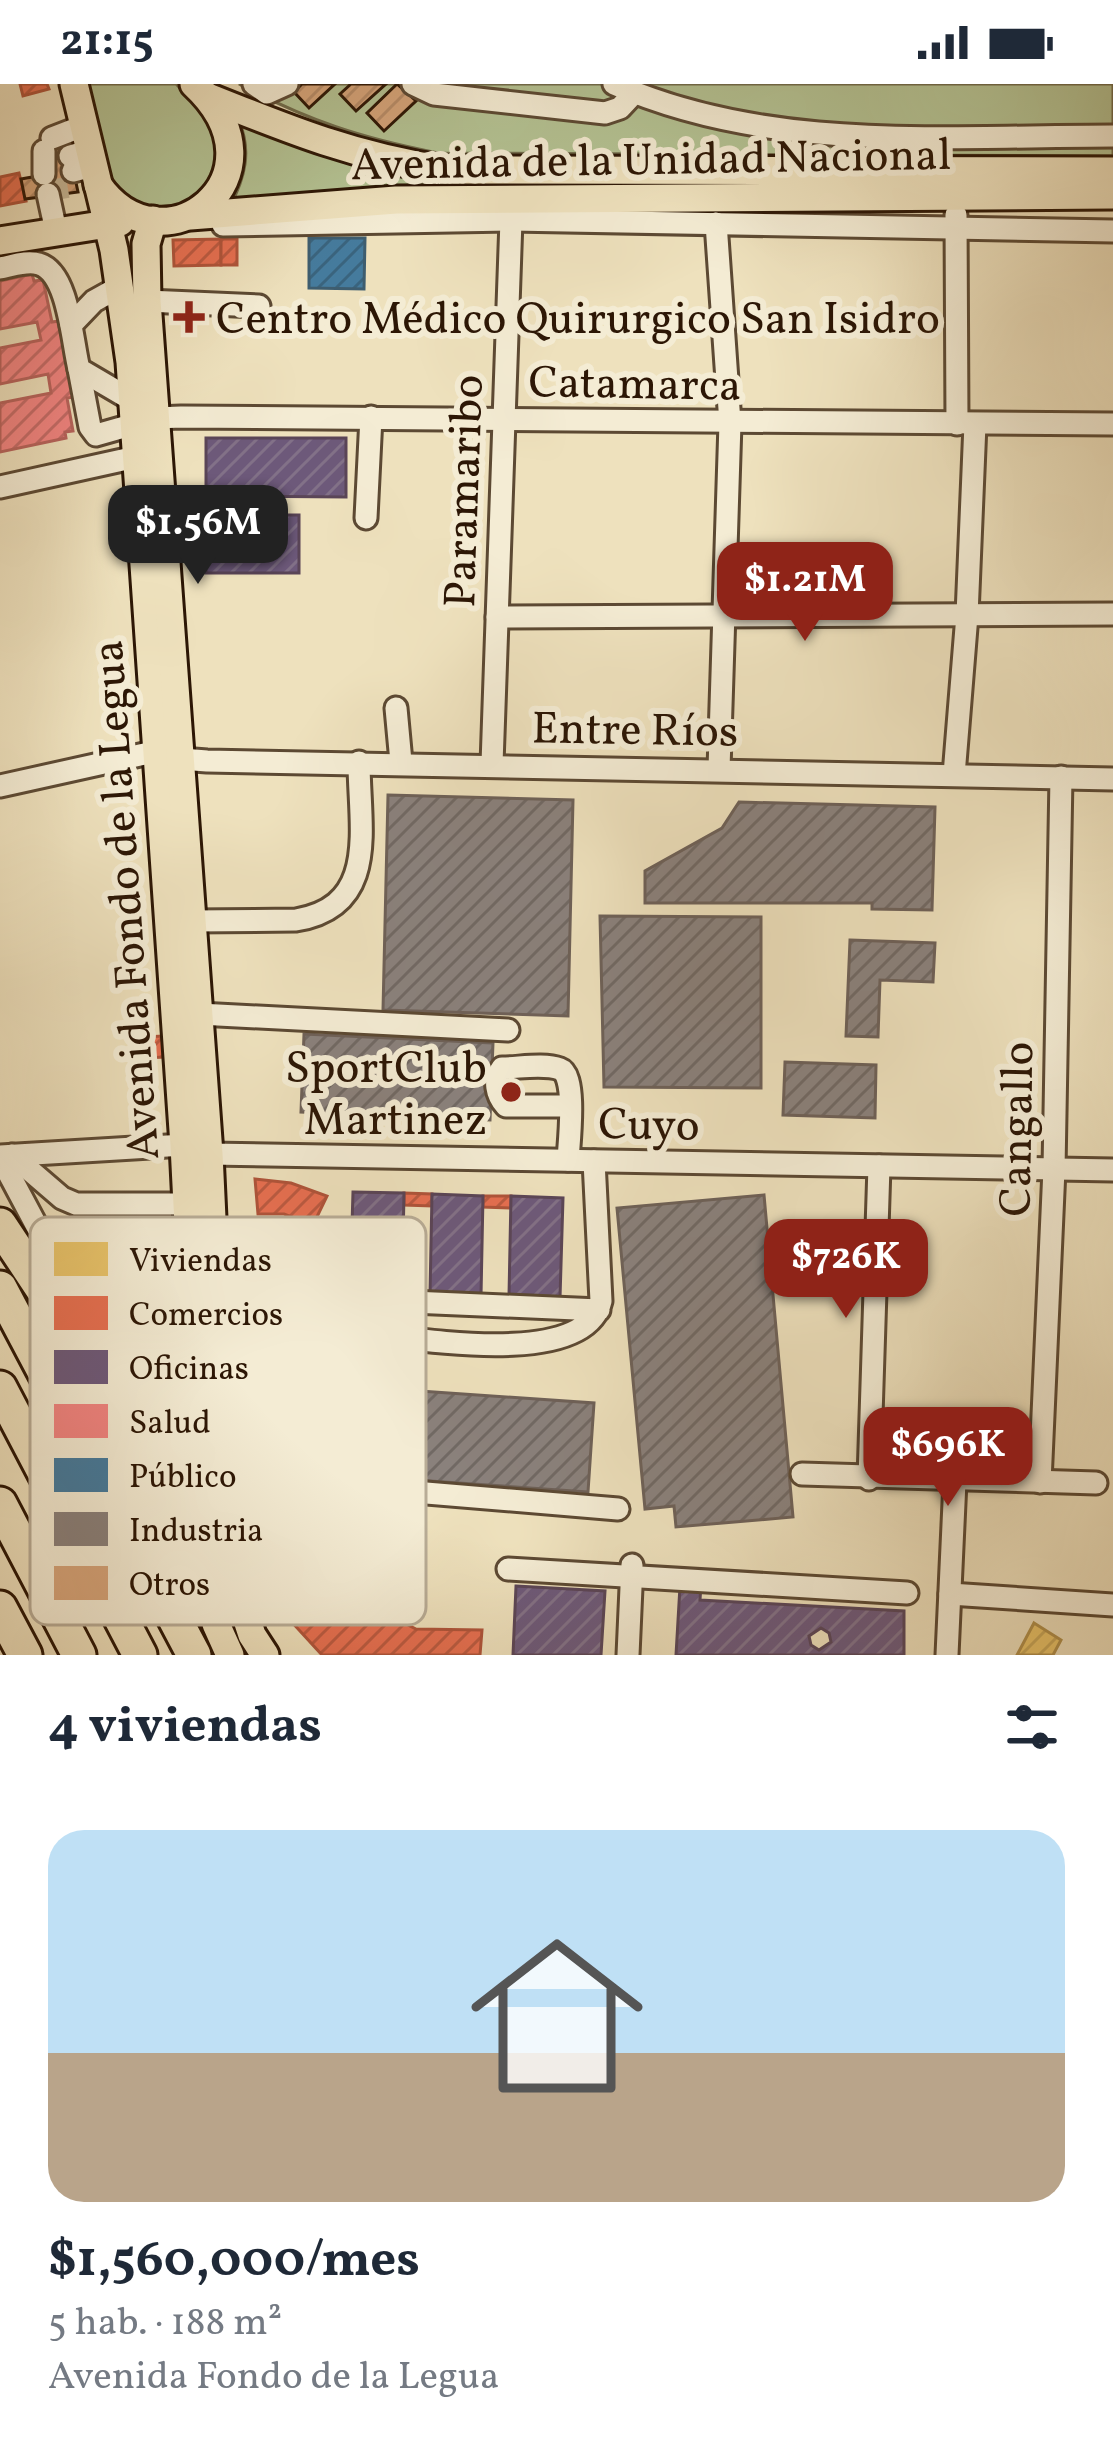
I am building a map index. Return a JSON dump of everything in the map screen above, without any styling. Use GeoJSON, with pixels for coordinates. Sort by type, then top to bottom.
{"type":"FeatureCollection","features":[{"type":"Feature","properties":{"kind":"highway"},"geometry":{"type":"LineString","coordinates":[[0,1225],[30,1270]]}},
{"type":"Feature","properties":{"kind":"highway"},"geometry":{"type":"LineString","coordinates":[[0,1288],[30,1345]]}},
{"type":"Feature","properties":{"kind":"highway"},"geometry":{"type":"LineString","coordinates":[[0,1388],[30,1445]]}},
{"type":"Feature","properties":{"kind":"highway"},"geometry":{"type":"LineString","coordinates":[[0,1504],[30,1561]]}},
{"type":"Feature","properties":{"kind":"highway"},"geometry":{"type":"LineString","coordinates":[[0,1608],[25,1655]]}},
{"type":"Feature","properties":{"kind":"highway"},"geometry":{"type":"LineString","coordinates":[[63,1625],[79,1655]]}},
{"type":"Feature","properties":{"kind":"highway"},"geometry":{"type":"LineString","coordinates":[[124,1625],[140,1655]]}},
{"type":"Feature","properties":{"kind":"highway"},"geometry":{"type":"LineString","coordinates":[[178,1625],[194,1655]]}},
{"type":"Feature","properties":{"kind":"highway"},"geometry":{"type":"LineString","coordinates":[[0,1646],[4,1655]]}},
{"type":"Feature","properties":{"kind":"main road","name":"Avenida Fondo de la Legua"},"geometry":{"type":"LineString","coordinates":[[74,84],[82,162],[106,224],[121,286],[132,398],[145,422],[136,457],[200,1014],[197,1150],[187,1217]]}},
{"type":"Feature","properties":{"kind":"main road"},"geometry":{"type":"LineString","coordinates":[[82,162],[109,200],[162,219],[210,203],[224,184],[230,161],[223,117],[201,91]]}},
{"type":"Feature","properties":{"kind":"main road","name":"Avenida de la Unidad Nacional"},"geometry":{"type":"LineString","coordinates":[[201,91],[328,146],[446,170],[955,182],[1113,195]]}},
{"type":"Feature","properties":{"kind":"main road","name":"Avenida de la Unidad Nacional"},"geometry":{"type":"LineString","coordinates":[[0,241],[106,224],[396,200],[955,182],[1113,171]]}},
{"type":"Feature","properties":{"kind":"main road","name":"Avenida Fondo de la Legua"},"geometry":{"type":"LineString","coordinates":[[162,219],[145,259],[145,422],[201,1217]]}},
{"type":"Feature","properties":{"kind":"main road"},"geometry":{"type":"LineString","coordinates":[[216,1625],[230,1655]]}},
{"type":"Feature","properties":{"kind":"main road"},"geometry":{"type":"LineString","coordinates":[[248,1625],[265,1655]]}},
{"type":"Feature","properties":{"kind":"street"},"geometry":{"type":"LineString","coordinates":[[254,84],[267,93],[286,84]]}},
{"type":"Feature","properties":{"kind":"street"},"geometry":{"type":"LineString","coordinates":[[413,84],[434,94],[568,96],[605,113],[620,108],[624,88],[664,105],[776,130],[855,136],[1113,136]]}},
{"type":"Feature","properties":{"kind":"street"},"geometry":{"type":"LineString","coordinates":[[56,232],[46,163],[82,162]]}},
{"type":"Feature","properties":{"kind":"street"},"geometry":{"type":"LineString","coordinates":[[953,775],[967,615],[966,424],[955,182]]}},
{"type":"Feature","properties":{"kind":"street"},"geometry":{"type":"LineString","coordinates":[[162,219],[211,225],[512,220],[1113,231]]}},
{"type":"Feature","properties":{"kind":"street","name":"Paramaribo"},"geometry":{"type":"LineString","coordinates":[[492,764],[512,220]]}},
{"type":"Feature","properties":{"kind":"street"},"geometry":{"type":"LineString","coordinates":[[716,223],[730,423],[719,769]]}},
{"type":"Feature","properties":{"kind":"street"},"geometry":{"type":"LineString","coordinates":[[0,268],[30,262],[43,265],[59,284],[79,369],[132,398]]}},
{"type":"Feature","properties":{"kind":"street"},"geometry":{"type":"LineString","coordinates":[[59,284],[94,301]]}},
{"type":"Feature","properties":{"kind":"street"},"geometry":{"type":"LineString","coordinates":[[71,325],[94,301],[121,286]]}},
{"type":"Feature","properties":{"kind":"street"},"geometry":{"type":"LineString","coordinates":[[147,301],[260,306]]}},
{"type":"Feature","properties":{"kind":"street","name":"Catamarca"},"geometry":{"type":"LineString","coordinates":[[79,369],[92,431],[104,434],[145,422],[371,417],[1113,424]]}},
{"type":"Feature","properties":{"kind":"street"},"geometry":{"type":"LineString","coordinates":[[366,518],[371,417]]}},
{"type":"Feature","properties":{"kind":"street"},"geometry":{"type":"LineString","coordinates":[[0,487],[136,457]]}},
{"type":"Feature","properties":{"kind":"street"},"geometry":{"type":"LineString","coordinates":[[497,617],[1113,614]]}},
{"type":"Feature","properties":{"kind":"street"},"geometry":{"type":"LineString","coordinates":[[396,708],[401,762]]}},
{"type":"Feature","properties":{"kind":"street","name":"Entre Ríos"},"geometry":{"type":"LineString","coordinates":[[0,786],[169,755],[1113,779]]}},
{"type":"Feature","properties":{"kind":"street"},"geometry":{"type":"LineString","coordinates":[[192,921],[296,920],[346,899],[359,870],[359,762]]}},
{"type":"Feature","properties":{"kind":"street","name":"Cangallo"},"geometry":{"type":"LineString","coordinates":[[1040,1482],[1054,1168],[1060,777]]}},
{"type":"Feature","properties":{"kind":"street"},"geometry":{"type":"LineString","coordinates":[[200,1014],[508,1030]]}},
{"type":"Feature","properties":{"kind":"street"},"geometry":{"type":"LineString","coordinates":[[568,1160],[570,1106]]}},
{"type":"Feature","properties":{"kind":"street","name":"Cuyo"},"geometry":{"type":"LineString","coordinates":[[4,1156],[197,1150],[1113,1170]]}},
{"type":"Feature","properties":{"kind":"street"},"geometry":{"type":"LineString","coordinates":[[4,1156],[76,1204],[186,1204]]}},
{"type":"Feature","properties":{"kind":"street"},"geometry":{"type":"LineString","coordinates":[[4,1156],[34,1217]]}},
{"type":"Feature","properties":{"kind":"street"},"geometry":{"type":"LineString","coordinates":[[426,1340],[547,1343],[587,1327],[599,1310],[594,1161]]}},
{"type":"Feature","properties":{"kind":"street"},"geometry":{"type":"LineString","coordinates":[[869,1479],[879,1166]]}},
{"type":"Feature","properties":{"kind":"street"},"geometry":{"type":"LineString","coordinates":[[426,1302],[599,1310]]}},
{"type":"Feature","properties":{"kind":"street"},"geometry":{"type":"LineString","coordinates":[[564,1338],[565,1308]]}},
{"type":"Feature","properties":{"kind":"street"},"geometry":{"type":"LineString","coordinates":[[802,1474],[1096,1483]]}},
{"type":"Feature","properties":{"kind":"street"},"geometry":{"type":"LineString","coordinates":[[947,1655],[956,1481]]}},
{"type":"Feature","properties":{"kind":"street"},"geometry":{"type":"LineString","coordinates":[[426,1488],[618,1509]]}},
{"type":"Feature","properties":{"kind":"street"},"geometry":{"type":"LineString","coordinates":[[508,1569],[632,1571],[907,1593]]}},
{"type":"Feature","properties":{"kind":"street"},"geometry":{"type":"LineString","coordinates":[[628,1655],[632,1571]]}},
{"type":"Feature","properties":{"kind":"street"},"geometry":{"type":"LineString","coordinates":[[950,1594],[1113,1605]]}},
{"type":"Feature","properties":{"kind":"green space"},"geometry":{"type":"Polygon","coordinates":[[[88,84],[176,84],[202,110],[222,142],[208,195],[154,213],[120,193],[110,176],[88,84]]]}},
{"type":"Feature","properties":{"kind":"green space"},"geometry":{"type":"Polygon","coordinates":[[[239,84],[1113,84],[1113,156],[438,153],[336,127],[239,84]]]}},
{"type":"Feature","properties":{"kind":"green space"},"geometry":{"type":"Polygon","coordinates":[[[239,121],[324,156],[373,166],[912,186],[230,206],[245,164],[239,121]]]}},
{"type":"Feature","properties":{"kind":"green space"},"geometry":{"type":"Polygon","coordinates":[[[0,1246],[30,1291],[30,1304],[0,1246]]]}},
{"type":"Feature","properties":{"kind":"green space"},"geometry":{"type":"Polygon","coordinates":[[[196,1625],[214,1625],[220,1655],[212,1655],[196,1625]]]}},
{"type":"Feature","properties":{"kind":"building: Viviendas"},"geometry":{"type":"Polygon","coordinates":[[[1034,1623],[1061,1640],[1053,1655],[1017,1655],[1034,1623]]]}},
{"type":"Feature","properties":{"kind":"building: Comercios"},"geometry":{"type":"Polygon","coordinates":[[[20,84],[47,84],[49,89],[23,96],[20,84]]]}},
{"type":"Feature","properties":{"kind":"building: Comercios"},"geometry":{"type":"Polygon","coordinates":[[[19,173],[26,201],[0,206],[0,177],[19,173]]]}},
{"type":"Feature","properties":{"kind":"building: Comercios"},"geometry":{"type":"Polygon","coordinates":[[[221,239],[221,265],[174,266],[173,240],[221,239]]]}},
{"type":"Feature","properties":{"kind":"building: Comercios"},"geometry":{"type":"Polygon","coordinates":[[[221,239],[237,239],[237,265],[221,265],[221,239]]]}},
{"type":"Feature","properties":{"kind":"building: Comercios"},"geometry":{"type":"Polygon","coordinates":[[[163,1036],[164,1057],[146,1058],[144,1037],[163,1036]]]}},
{"type":"Feature","properties":{"kind":"building: Comercios"},"geometry":{"type":"Polygon","coordinates":[[[255,1179],[291,1183],[327,1196],[317,1217],[258,1214],[255,1179]]]}},
{"type":"Feature","properties":{"kind":"building: Comercios"},"geometry":{"type":"Polygon","coordinates":[[[404,1193],[432,1194],[432,1206],[404,1205],[404,1193]]]}},
{"type":"Feature","properties":{"kind":"building: Comercios"},"geometry":{"type":"Polygon","coordinates":[[[483,1196],[511,1196],[511,1208],[483,1207],[483,1196]]]}},
{"type":"Feature","properties":{"kind":"building: Comercios"},"geometry":{"type":"Polygon","coordinates":[[[294,1625],[482,1630],[480,1655],[322,1655],[294,1625]]]}},
{"type":"Feature","properties":{"kind":"building: Oficinas"},"geometry":{"type":"Polygon","coordinates":[[[206,438],[346,438],[346,497],[206,496],[206,438]]]}},
{"type":"Feature","properties":{"kind":"building: Oficinas"},"geometry":{"type":"Polygon","coordinates":[[[206,515],[299,515],[299,573],[206,573],[206,515]]]}},
{"type":"Feature","properties":{"kind":"building: Oficinas"},"geometry":{"type":"Polygon","coordinates":[[[353,1192],[404,1193],[404,1217],[352,1217],[353,1192]]]}},
{"type":"Feature","properties":{"kind":"building: Oficinas"},"geometry":{"type":"Polygon","coordinates":[[[432,1194],[483,1196],[481,1296],[430,1294],[432,1194]]]}},
{"type":"Feature","properties":{"kind":"building: Oficinas"},"geometry":{"type":"Polygon","coordinates":[[[511,1196],[563,1198],[560,1298],[509,1296],[511,1196]]]}},
{"type":"Feature","properties":{"kind":"building: Oficinas"},"geometry":{"type":"Polygon","coordinates":[[[681,1569],[702,1570],[700,1600],[904,1611],[904,1655],[676,1655],[681,1569]],[[821,1628],[809,1636],[811,1645],[819,1650],[831,1642],[829,1633],[821,1628]]]}},
{"type":"Feature","properties":{"kind":"building: Oficinas"},"geometry":{"type":"Polygon","coordinates":[[[516,1586],[605,1591],[601,1655],[513,1655],[516,1586]]]}},
{"type":"Feature","properties":{"kind":"building: Salud"},"geometry":{"type":"Polygon","coordinates":[[[32,274],[34,281],[43,280],[52,322],[59,321],[75,397],[67,398],[73,431],[65,432],[66,438],[0,452],[0,403],[51,393],[48,374],[0,384],[0,348],[41,340],[37,322],[0,329],[0,281],[32,274]]]}},
{"type":"Feature","properties":{"kind":"building: Público"},"geometry":{"type":"Polygon","coordinates":[[[309,238],[365,238],[364,289],[309,288],[309,238]]]}},
{"type":"Feature","properties":{"kind":"building: Industria"},"geometry":{"type":"Polygon","coordinates":[[[388,795],[573,800],[568,1016],[383,1010],[388,795]]]}},
{"type":"Feature","properties":{"kind":"building: Industria"},"geometry":{"type":"Polygon","coordinates":[[[739,802],[935,807],[932,910],[872,909],[872,903],[645,903],[645,871],[722,828],[739,802]]]}},
{"type":"Feature","properties":{"kind":"building: Industria"},"geometry":{"type":"Polygon","coordinates":[[[600,916],[761,917],[761,1088],[604,1087],[600,916]]]}},
{"type":"Feature","properties":{"kind":"building: Industria"},"geometry":{"type":"Polygon","coordinates":[[[850,940],[935,943],[933,982],[880,980],[878,1037],[846,1036],[850,940]]]}},
{"type":"Feature","properties":{"kind":"building: Industria"},"geometry":{"type":"Polygon","coordinates":[[[304,1034],[493,1043],[490,1120],[301,1112],[304,1034]]]}},
{"type":"Feature","properties":{"kind":"building: Industria"},"geometry":{"type":"Polygon","coordinates":[[[785,1062],[876,1065],[875,1118],[783,1115],[785,1062]]]}},
{"type":"Feature","properties":{"kind":"building: Industria"},"geometry":{"type":"Polygon","coordinates":[[[764,1195],[793,1517],[676,1527],[674,1506],[645,1509],[617,1208],[764,1195]]]}},
{"type":"Feature","properties":{"kind":"building: Industria"},"geometry":{"type":"Polygon","coordinates":[[[426,1391],[594,1403],[588,1492],[426,1481],[426,1391]]]}},
{"type":"Feature","properties":{"kind":"building: Otros"},"geometry":{"type":"Polygon","coordinates":[[[302,84],[335,84],[309,108],[294,92],[302,84]]]}},
{"type":"Feature","properties":{"kind":"building: Otros"},"geometry":{"type":"Polygon","coordinates":[[[351,84],[386,84],[356,111],[340,94],[351,84]]]}},
{"type":"Feature","properties":{"kind":"building: Otros"},"geometry":{"type":"Polygon","coordinates":[[[397,84],[416,101],[384,131],[367,113],[397,84]]]}},
{"type":"Feature","properties":{"kind":"building: Otros"},"geometry":{"type":"Polygon","coordinates":[[[66,136],[78,192],[25,199],[21,179],[49,174],[42,141],[66,136]]]}},
{"type":"Feature","properties":{"kind":"tunnel"},"geometry":{"type":"LineString","coordinates":[[47,191],[76,186]]}},
{"type":"Feature","properties":{"kind":"place","name":"Centro Médico Quirurgico San Isidro"},"geometry":{"type":"Point","coordinates":[189,317]}},
{"type":"Feature","properties":{"kind":"place","name":"SportClub Martinez"},"geometry":{"type":"Point","coordinates":[511,1092]}}]}
